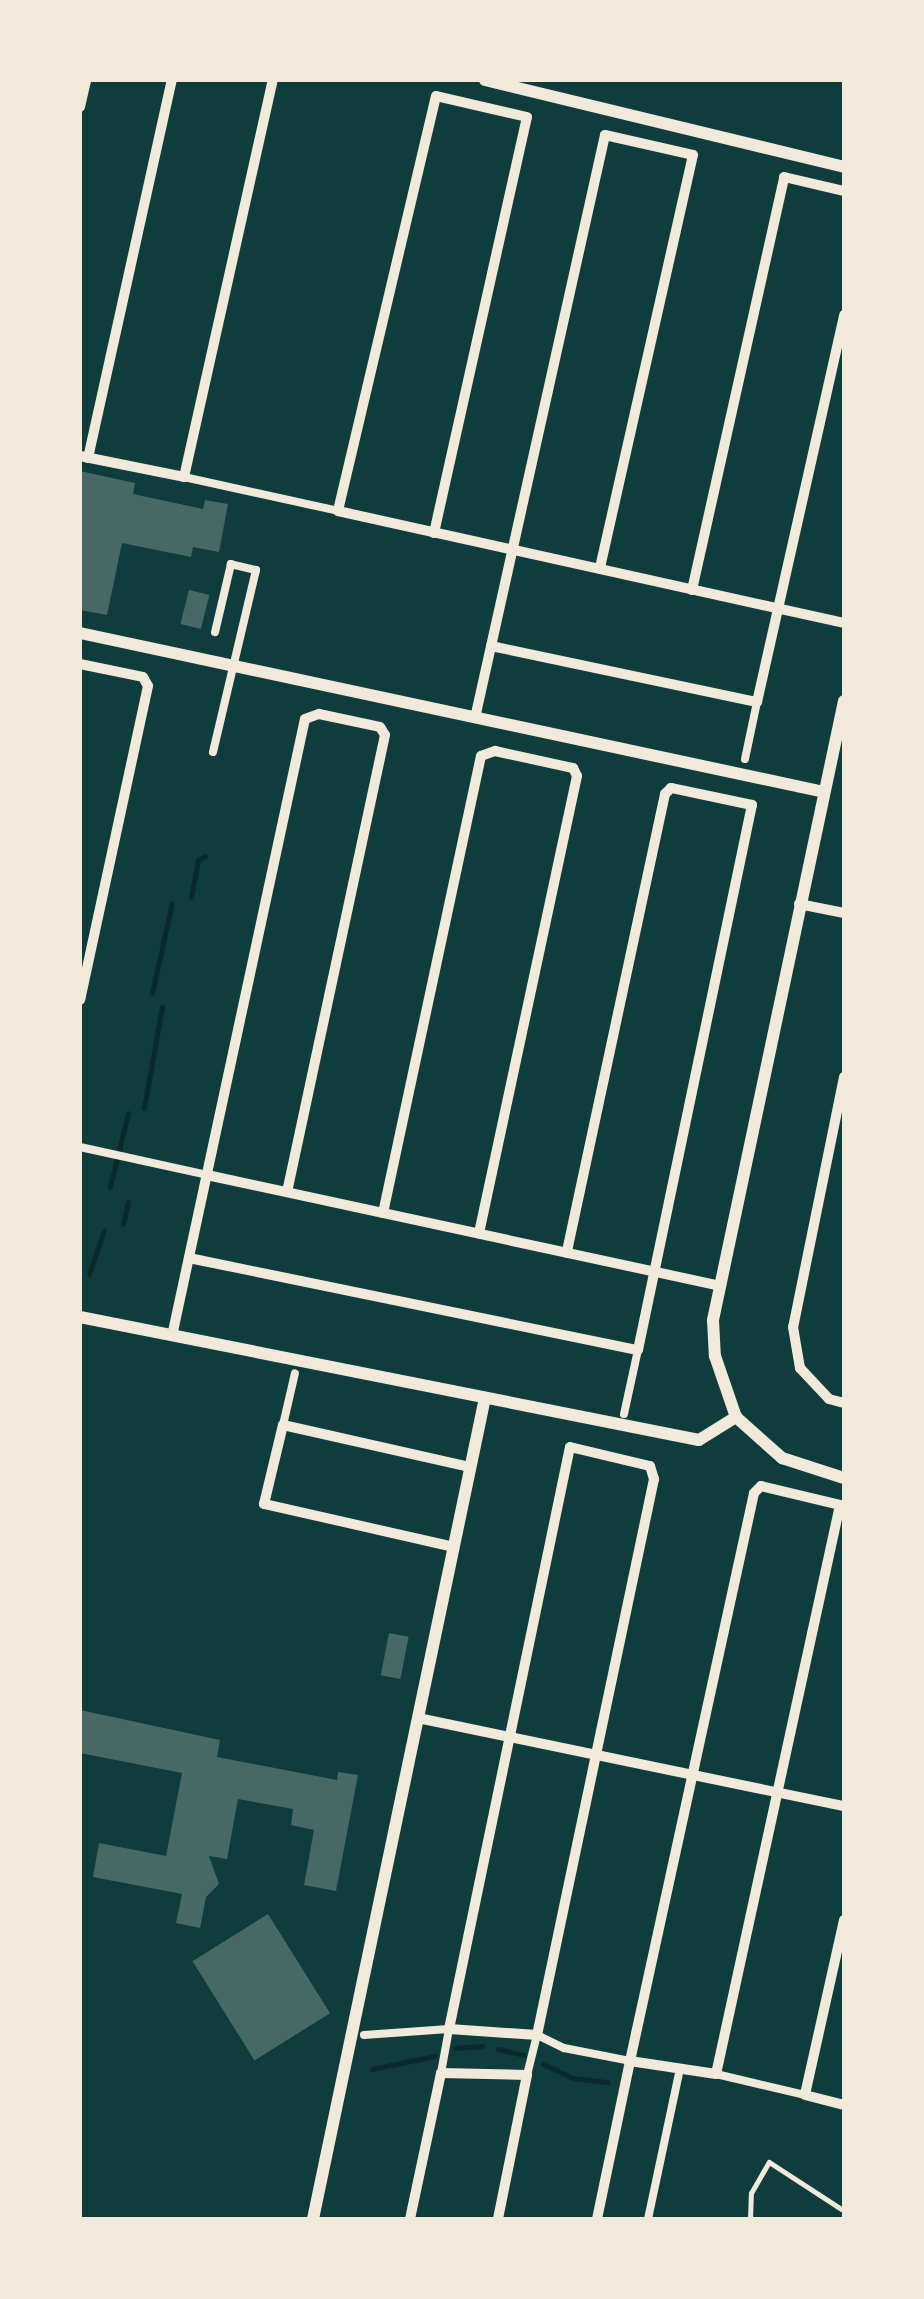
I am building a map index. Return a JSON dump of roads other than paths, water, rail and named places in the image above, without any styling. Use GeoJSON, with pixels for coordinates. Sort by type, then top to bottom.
{"type":"FeatureCollection","features":[{"type":"Feature","properties":{"kind":"street"},"geometry":{"type":"LineString","coordinates":[[80,107],[86,80]]}},
{"type":"Feature","properties":{"kind":"street"},"geometry":{"type":"LineString","coordinates":[[172,80],[84,457],[844,623]]}},
{"type":"Feature","properties":{"kind":"street"},"geometry":{"type":"LineString","coordinates":[[184,478],[273,80]]}},
{"type":"Feature","properties":{"kind":"street"},"geometry":{"type":"LineString","coordinates":[[485,80],[844,167]]}},
{"type":"Feature","properties":{"kind":"street"},"geometry":{"type":"LineString","coordinates":[[338,511],[436,96],[527,117],[434,532]]}},
{"type":"Feature","properties":{"kind":"street"},"geometry":{"type":"LineString","coordinates":[[475,718],[606,135],[693,156],[600,569]]}},
{"type":"Feature","properties":{"kind":"street"},"geometry":{"type":"LineString","coordinates":[[692,590],[784,177],[844,190]]}},
{"type":"Feature","properties":{"kind":"street"},"geometry":{"type":"LineString","coordinates":[[745,759],[844,315]]}},
{"type":"Feature","properties":{"kind":"street"},"geometry":{"type":"LineString","coordinates":[[213,752],[256,570],[231,564],[215,632]]}},
{"type":"Feature","properties":{"kind":"street"},"geometry":{"type":"LineString","coordinates":[[80,634],[824,792]]}},
{"type":"Feature","properties":{"kind":"street"},"geometry":{"type":"LineString","coordinates":[[491,646],[757,702]]}},
{"type":"Feature","properties":{"kind":"street"},"geometry":{"type":"LineString","coordinates":[[80,664],[144,677],[148,686],[80,1000]]}},
{"type":"Feature","properties":{"kind":"street"},"geometry":{"type":"LineString","coordinates":[[844,701],[720,1286],[715,1356],[736,1416],[782,1458],[844,1478]]}},
{"type":"Feature","properties":{"kind":"street"},"geometry":{"type":"LineString","coordinates":[[172,1336],[305,719],[319,714],[380,727],[385,736],[287,1192]]}},
{"type":"Feature","properties":{"kind":"street"},"geometry":{"type":"LineString","coordinates":[[384,1213],[481,756],[495,751],[553,763],[573,768],[578,776],[479,1234]]}},
{"type":"Feature","properties":{"kind":"street"},"geometry":{"type":"LineString","coordinates":[[567,1253],[665,794],[671,788],[752,805],[624,1414]]}},
{"type":"Feature","properties":{"kind":"street"},"geometry":{"type":"LineString","coordinates":[[799,904],[844,914]]}},
{"type":"Feature","properties":{"kind":"street"},"geometry":{"type":"LineString","coordinates":[[844,1077],[793,1327],[800,1368],[829,1399],[844,1403]]}},
{"type":"Feature","properties":{"kind":"street"},"geometry":{"type":"LineString","coordinates":[[80,1147],[720,1286]]}},
{"type":"Feature","properties":{"kind":"street"},"geometry":{"type":"LineString","coordinates":[[188,1258],[638,1350]]}},
{"type":"Feature","properties":{"kind":"street"},"geometry":{"type":"LineString","coordinates":[[80,1318],[699,1440],[736,1416]]}},
{"type":"Feature","properties":{"kind":"street"},"geometry":{"type":"LineString","coordinates":[[294,1373],[264,1504],[454,1547]]}},
{"type":"Feature","properties":{"kind":"street"},"geometry":{"type":"LineString","coordinates":[[313,2219],[485,1398]]}},
{"type":"Feature","properties":{"kind":"street"},"geometry":{"type":"LineString","coordinates":[[283,1425],[470,1467]]}},
{"type":"Feature","properties":{"kind":"street"},"geometry":{"type":"LineString","coordinates":[[410,2219],[570,1448],[650,1466],[654,1479],[498,2219]]}},
{"type":"Feature","properties":{"kind":"street"},"geometry":{"type":"LineString","coordinates":[[597,2219],[754,1492],[761,1486],[840,1506],[716,2074]]}},
{"type":"Feature","properties":{"kind":"street"},"geometry":{"type":"LineString","coordinates":[[418,1718],[844,1806]]}},
{"type":"Feature","properties":{"kind":"street"},"geometry":{"type":"LineString","coordinates":[[806,2095],[844,1920]]}},
{"type":"Feature","properties":{"kind":"street"},"geometry":{"type":"LineString","coordinates":[[364,2036],[448,2028],[537,2035],[564,2048],[716,2074],[844,2104]]}},
{"type":"Feature","properties":{"kind":"street"},"geometry":{"type":"LineString","coordinates":[[648,2219],[680,2070]]}},
{"type":"Feature","properties":{"kind":"street"},"geometry":{"type":"LineString","coordinates":[[441,2073],[527,2076]]}},
{"type":"Feature","properties":{"kind":"lane"},"geometry":{"type":"LineString","coordinates":[[750,2219],[751,2193],[768,2162],[841,2209]]}},
{"type":"Feature","properties":{"kind":"waterway"},"geometry":{"type":"LineString","coordinates":[[191,897],[198,860],[205,856]]}},
{"type":"Feature","properties":{"kind":"waterway"},"geometry":{"type":"LineString","coordinates":[[152,993],[172,903]]}},
{"type":"Feature","properties":{"kind":"waterway"},"geometry":{"type":"LineString","coordinates":[[144,1108],[162,1007]]}},
{"type":"Feature","properties":{"kind":"waterway"},"geometry":{"type":"LineString","coordinates":[[110,1187],[128,1113]]}},
{"type":"Feature","properties":{"kind":"waterway"},"geometry":{"type":"LineString","coordinates":[[123,1224],[128,1202]]}},
{"type":"Feature","properties":{"kind":"waterway"},"geometry":{"type":"LineString","coordinates":[[89,1274],[104,1230]]}},
{"type":"Feature","properties":{"kind":"waterway"},"geometry":{"type":"LineString","coordinates":[[455,2048],[482,2046]]}},
{"type":"Feature","properties":{"kind":"waterway"},"geometry":{"type":"LineString","coordinates":[[498,2049],[523,2055]]}},
{"type":"Feature","properties":{"kind":"waterway"},"geometry":{"type":"LineString","coordinates":[[372,2069],[435,2056]]}},
{"type":"Feature","properties":{"kind":"waterway"},"geometry":{"type":"LineString","coordinates":[[543,2064],[573,2078],[608,2082]]}}]}
